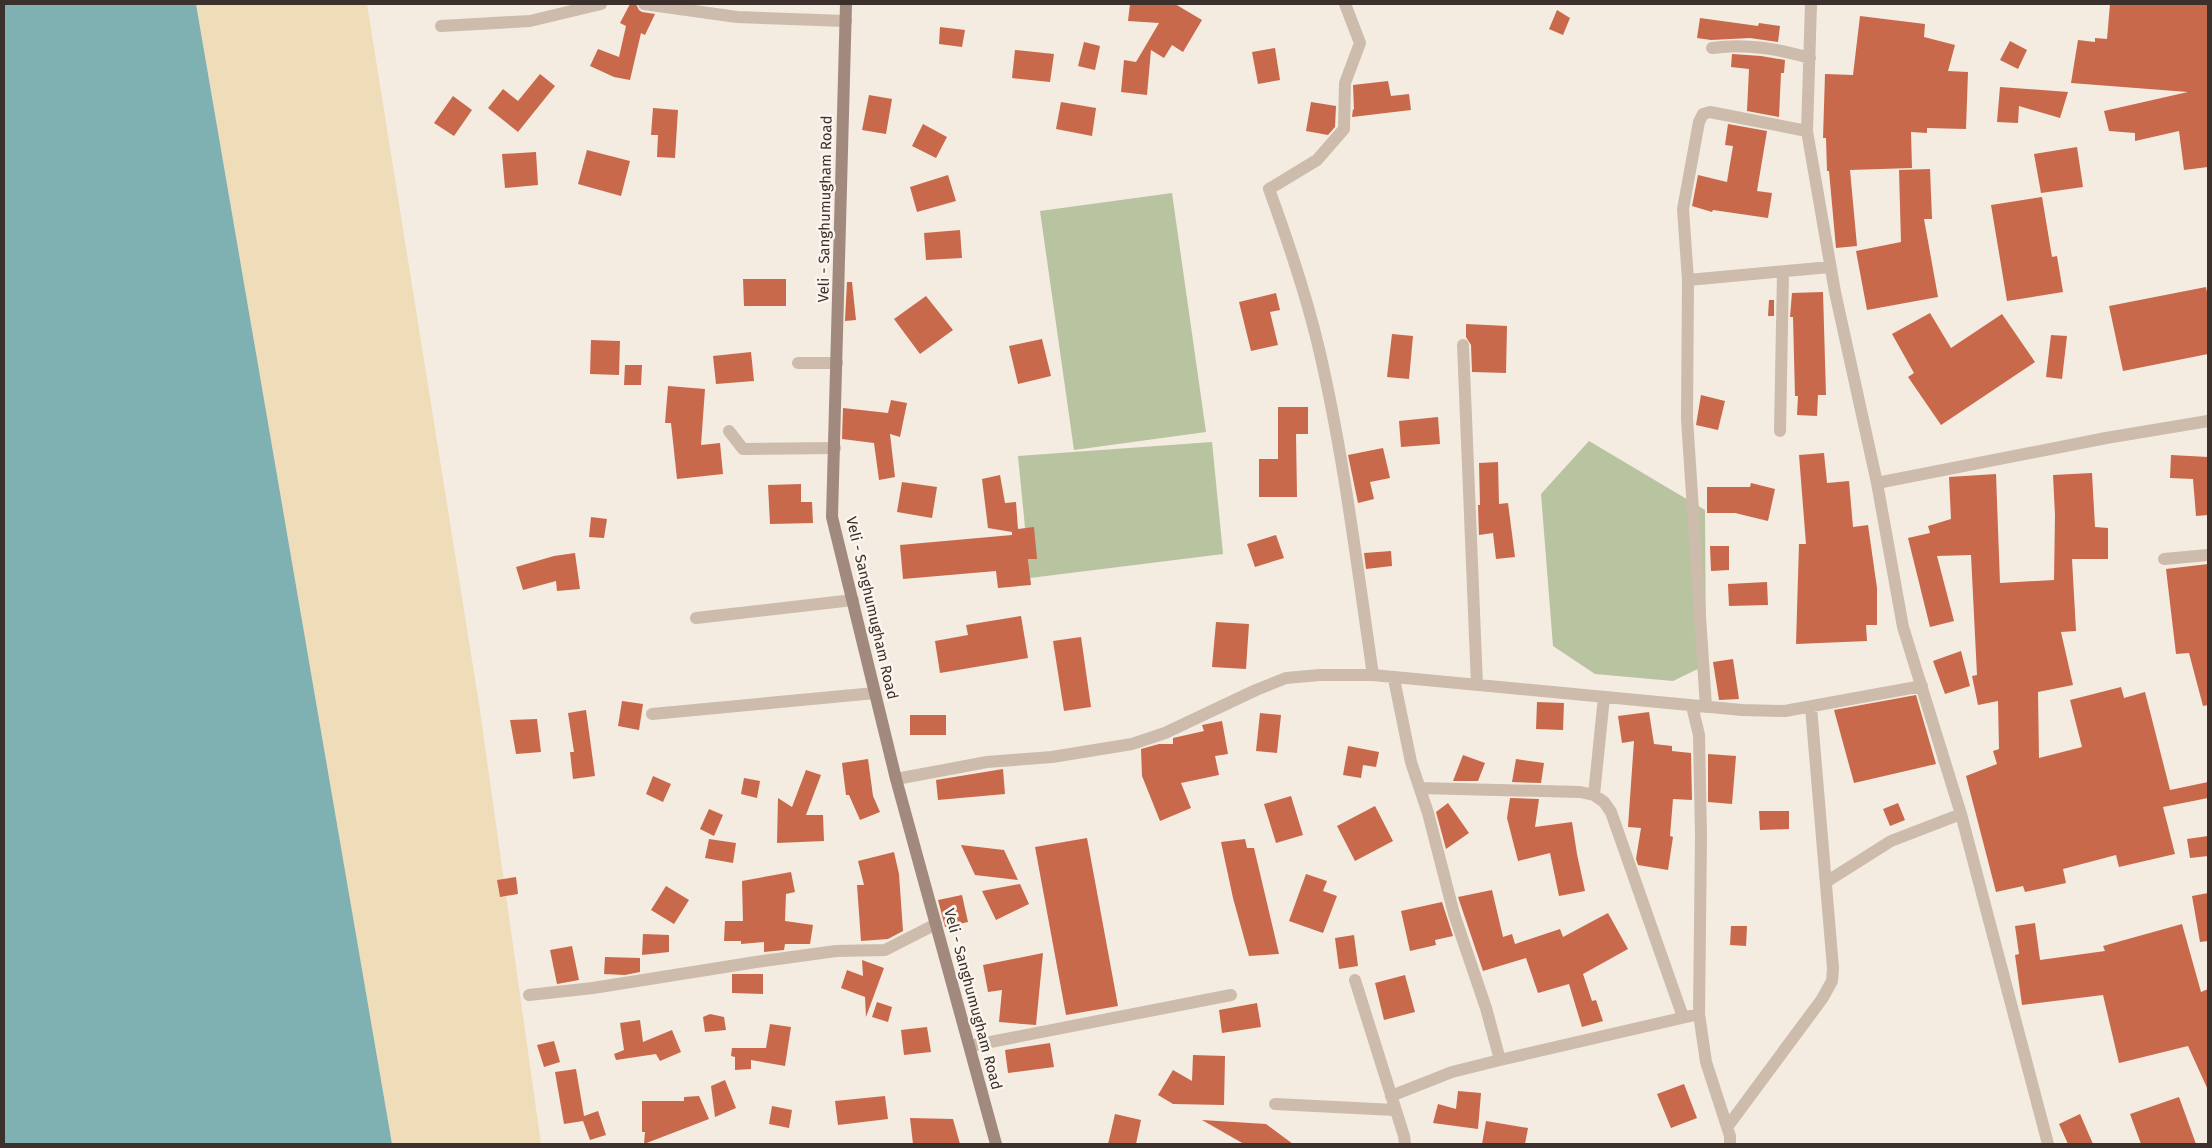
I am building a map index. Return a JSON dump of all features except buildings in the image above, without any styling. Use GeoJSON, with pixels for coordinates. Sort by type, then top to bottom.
{"type":"FeatureCollection","features":[{"type":"Feature","properties":{"kind":"main road","name":"Veli - Sanghumugham Road"},"geometry":{"type":"LineString","coordinates":[[846,4],[832,517],[896,779],[996,1144]]}},
{"type":"Feature","properties":{"kind":"street"},"geometry":{"type":"LineString","coordinates":[[441,26],[530,21],[601,4]]}},
{"type":"Feature","properties":{"kind":"street"},"geometry":{"type":"LineString","coordinates":[[644,4],[737,17],[846,21]]}},
{"type":"Feature","properties":{"kind":"street"},"geometry":{"type":"LineString","coordinates":[[1345,4],[1360,43],[1345,83],[1344,129],[1317,160],[1269,189],[1292,254],[1319,348],[1338,439],[1374,675]]}},
{"type":"Feature","properties":{"kind":"street"},"geometry":{"type":"LineString","coordinates":[[1811,4],[1807,131],[1830,267],[1877,483],[1903,627],[1961,814],[2048,1144]]}},
{"type":"Feature","properties":{"kind":"street"},"geometry":{"type":"LineString","coordinates":[[1712,48],[1734,45],[1783,50],[1810,58]]}},
{"type":"Feature","properties":{"kind":"street"},"geometry":{"type":"LineString","coordinates":[[1706,707],[1687,420],[1688,280],[1684,209],[1698,122],[1703,114],[1710,112],[1807,131]]}},
{"type":"Feature","properties":{"kind":"street"},"geometry":{"type":"LineString","coordinates":[[1688,280],[1830,267]]}},
{"type":"Feature","properties":{"kind":"street"},"geometry":{"type":"LineString","coordinates":[[1780,431],[1783,272]]}},
{"type":"Feature","properties":{"kind":"street"},"geometry":{"type":"LineString","coordinates":[[1463,345],[1477,685]]}},
{"type":"Feature","properties":{"kind":"street"},"geometry":{"type":"LineString","coordinates":[[798,363],[837,363]]}},
{"type":"Feature","properties":{"kind":"street"},"geometry":{"type":"LineString","coordinates":[[1877,483],[2106,438],[2208,421]]}},
{"type":"Feature","properties":{"kind":"street"},"geometry":{"type":"LineString","coordinates":[[729,431],[743,449],[834,448]]}},
{"type":"Feature","properties":{"kind":"street"},"geometry":{"type":"LineString","coordinates":[[2164,559],[2208,556]]}},
{"type":"Feature","properties":{"kind":"street"},"geometry":{"type":"LineString","coordinates":[[696,618],[853,600]]}},
{"type":"Feature","properties":{"kind":"street"},"geometry":{"type":"LineString","coordinates":[[896,779],[987,762],[1052,757],[1132,744],[1165,733],[1286,678],[1320,675],[1374,675],[1394,679],[1477,685],[1692,706],[1776,710],[1810,707],[1922,686]]}},
{"type":"Feature","properties":{"kind":"street"},"geometry":{"type":"LineString","coordinates":[[1394,679],[1411,762],[1420,788],[1454,914],[1486,1008],[1500,1060]]}},
{"type":"Feature","properties":{"kind":"street"},"geometry":{"type":"LineString","coordinates":[[652,714],[875,693]]}},
{"type":"Feature","properties":{"kind":"street"},"geometry":{"type":"LineString","coordinates":[[1594,795],[1604,698]]}},
{"type":"Feature","properties":{"kind":"street"},"geometry":{"type":"LineString","coordinates":[[1692,706],[1699,743],[1701,835],[1699,1014],[1706,1062],[1728,1126],[1730,1144]]}},
{"type":"Feature","properties":{"kind":"street"},"geometry":{"type":"LineString","coordinates":[[1728,1126],[1822,999],[1832,981],[1833,968],[1810,707]]}},
{"type":"Feature","properties":{"kind":"street"},"geometry":{"type":"LineString","coordinates":[[1420,788],[1580,792],[1594,795],[1604,802],[1611,812],[1683,1017]]}},
{"type":"Feature","properties":{"kind":"street"},"geometry":{"type":"LineString","coordinates":[[1826,882],[1891,841],[1961,814]]}},
{"type":"Feature","properties":{"kind":"street"},"geometry":{"type":"LineString","coordinates":[[529,995],[593,988],[827,952],[885,950],[936,924]]}},
{"type":"Feature","properties":{"kind":"street"},"geometry":{"type":"LineString","coordinates":[[1355,980],[1405,1144]]}},
{"type":"Feature","properties":{"kind":"street"},"geometry":{"type":"LineString","coordinates":[[970,1046],[1231,995]]}},
{"type":"Feature","properties":{"kind":"street"},"geometry":{"type":"LineString","coordinates":[[1391,1096],[1452,1072],[1699,1014]]}},
{"type":"Feature","properties":{"kind":"street"},"geometry":{"type":"LineString","coordinates":[[1275,1104],[1396,1110]]}},
{"type":"Feature","properties":{"kind":"green space"},"geometry":{"type":"Polygon","coordinates":[[[1172,193],[1206,432],[1074,450],[1040,211],[1172,193]]]}},
{"type":"Feature","properties":{"kind":"green space"},"geometry":{"type":"Polygon","coordinates":[[[1589,441],[1705,510],[1706,665],[1673,681],[1595,674],[1553,646],[1541,494],[1589,441]]]}},
{"type":"Feature","properties":{"kind":"green space"},"geometry":{"type":"Polygon","coordinates":[[[1212,442],[1223,554],[1030,578],[1018,456],[1212,442]]]}},
{"type":"Feature","properties":{"kind":"sand"},"geometry":{"type":"Polygon","coordinates":[[[196,4],[367,4],[479,704],[541,1144],[392,1144],[196,4]]]}},
{"type":"Feature","properties":{"kind":"water"},"geometry":{"type":"Polygon","coordinates":[[[4,4],[196,4],[392,1144],[4,1144],[4,4]]]}}]}
